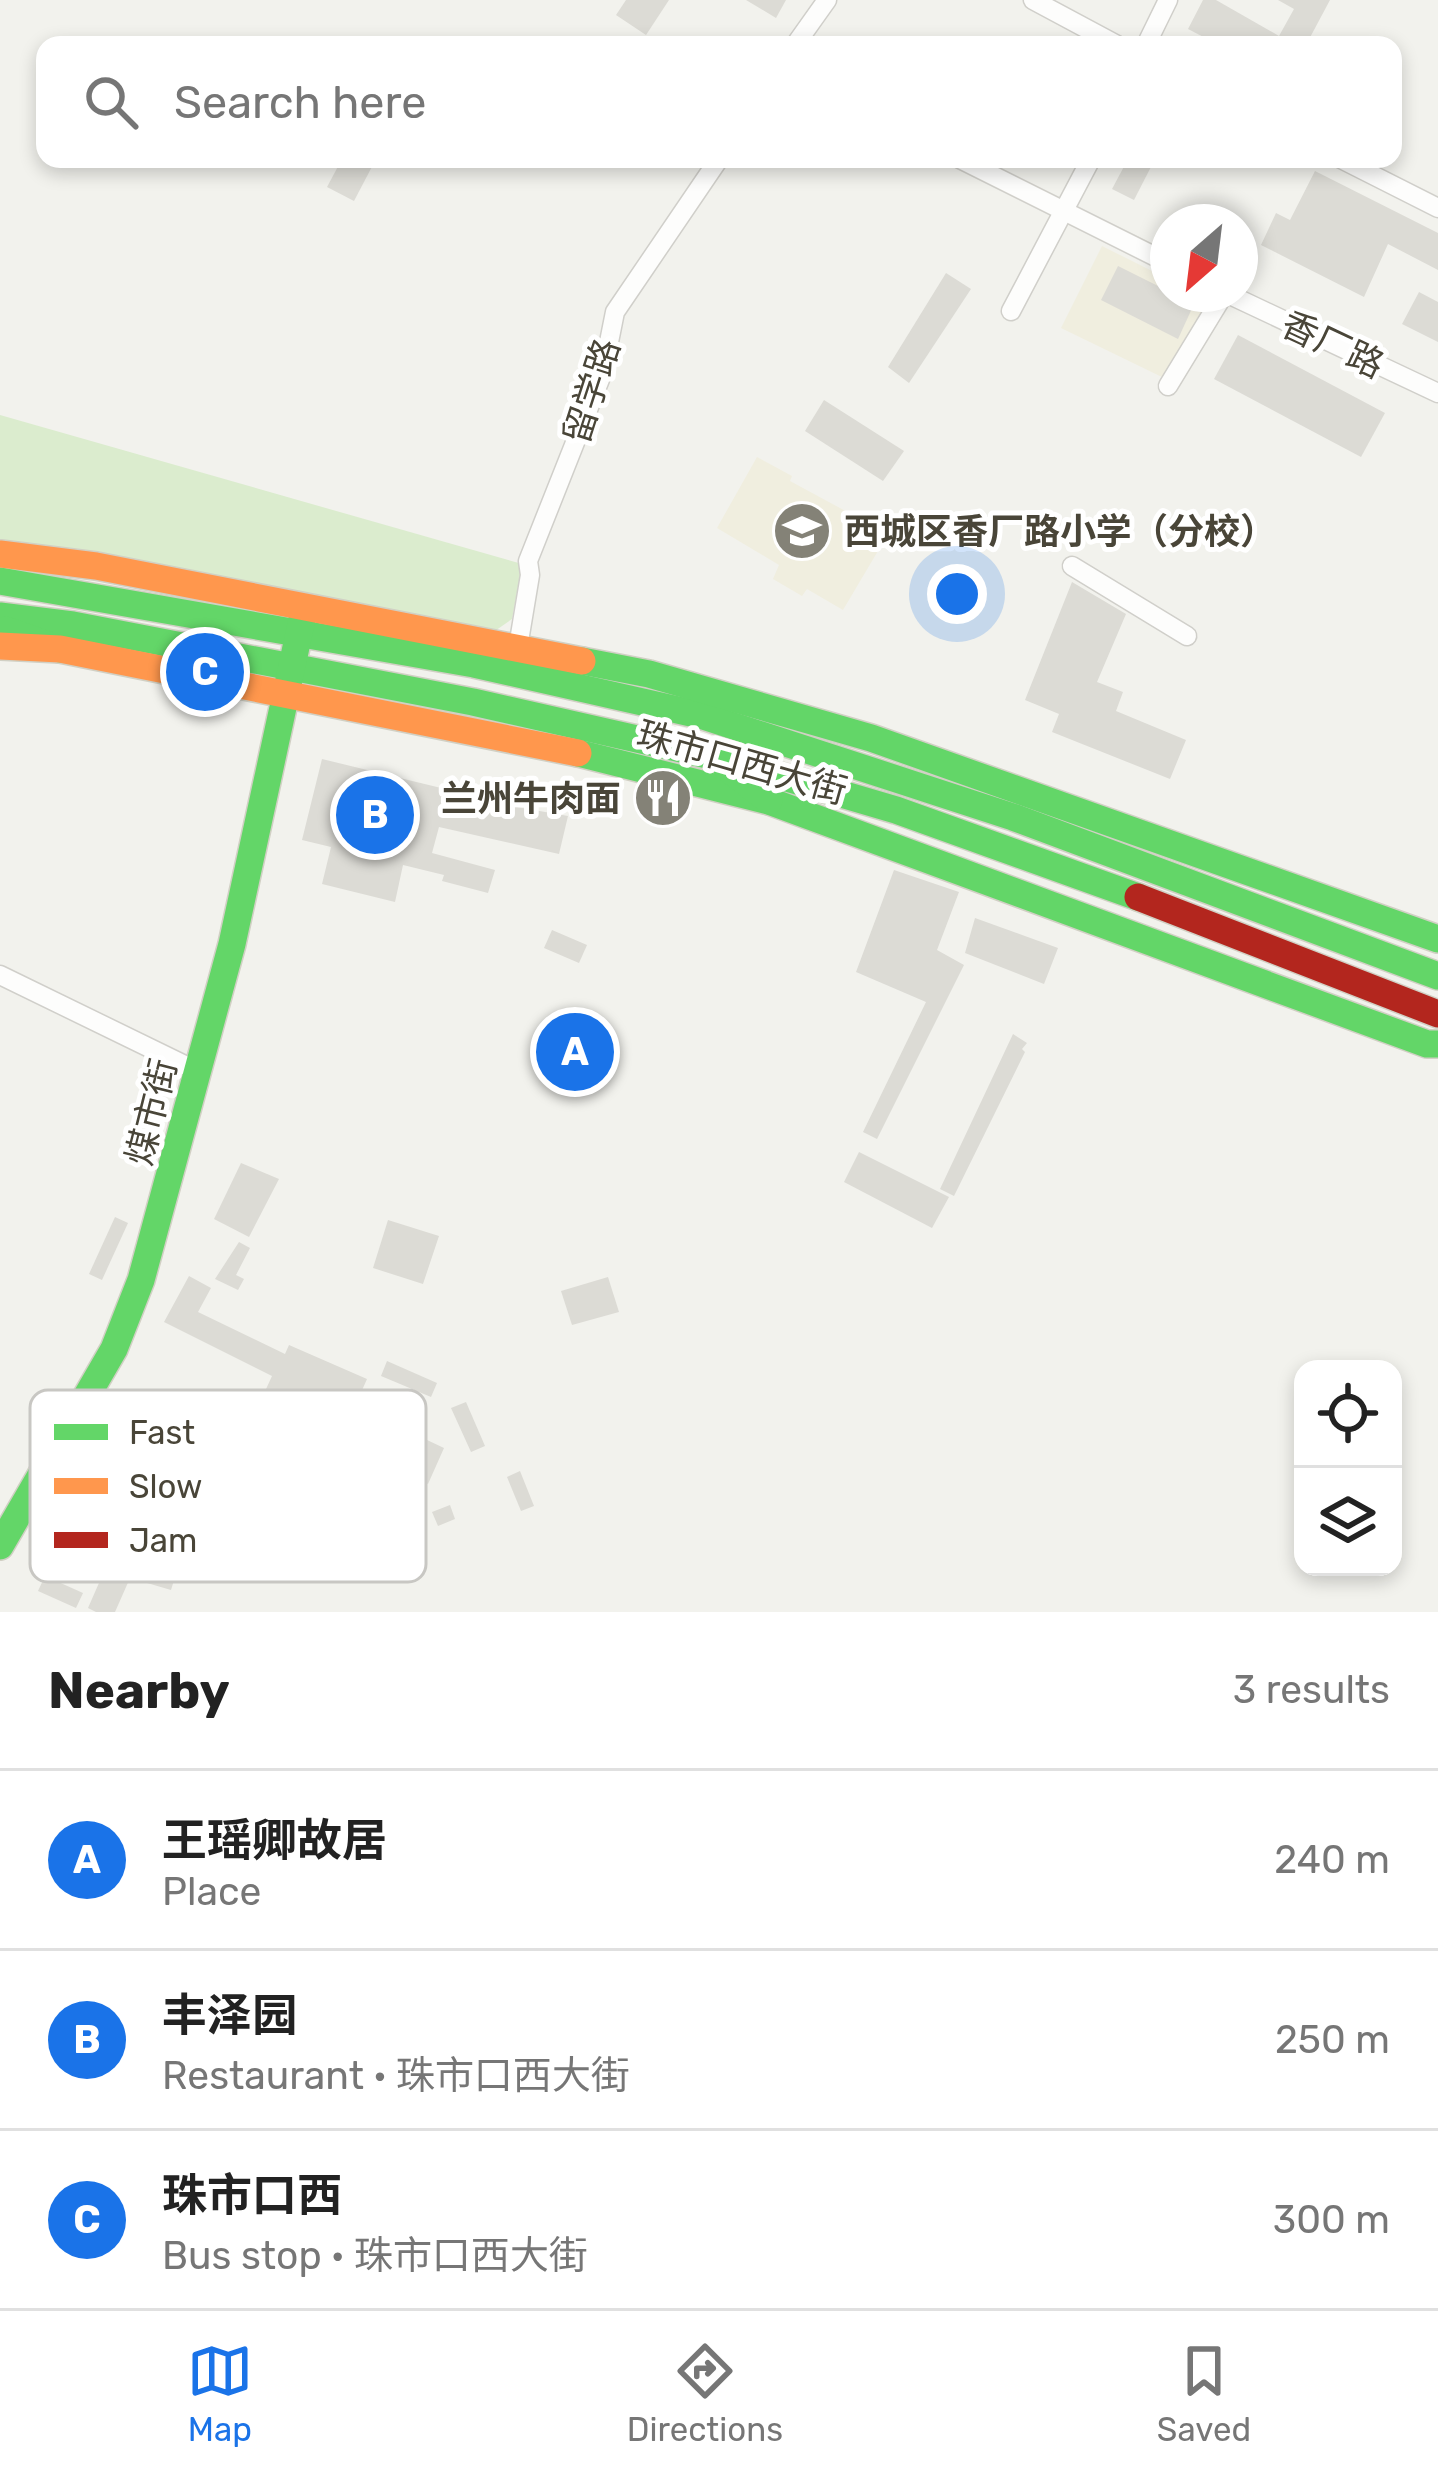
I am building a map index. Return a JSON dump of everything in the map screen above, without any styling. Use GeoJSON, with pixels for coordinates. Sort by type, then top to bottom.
{"type":"FeatureCollection","features":[{"type":"Feature","properties":{"kind":"main road","name":"珠市口西大街"},"geometry":{"type":"LineString","coordinates":[[0,555],[96,566],[754,731],[1061,833],[1437,976]]}},
{"type":"Feature","properties":{"kind":"main road"},"geometry":{"type":"LineString","coordinates":[[0,555],[94,593]]}},
{"type":"Feature","properties":{"kind":"main road","name":"珠市口西大街"},"geometry":{"type":"LineString","coordinates":[[0,581],[518,647],[649,674],[871,738],[1438,939]]}},
{"type":"Feature","properties":{"kind":"main road","name":"珠市口西大街"},"geometry":{"type":"LineString","coordinates":[[0,616],[73,625],[505,705],[712,756],[976,837],[1438,1014]]}},
{"type":"Feature","properties":{"kind":"main road","name":"煤市街"},"geometry":{"type":"LineString","coordinates":[[90,1390],[114,1348],[160,1221],[232,944],[302,620]]}},
{"type":"Feature","properties":{"kind":"main road"},"geometry":{"type":"LineString","coordinates":[[0,628],[60,649]]}},
{"type":"Feature","properties":{"kind":"main road","name":"珠市口西大街"},"geometry":{"type":"LineString","coordinates":[[0,646],[60,649],[570,752],[769,802],[1438,1044]]}},
{"type":"Feature","properties":{"kind":"main road"},"geometry":{"type":"LineString","coordinates":[[712,756],[769,802]]}},
{"type":"Feature","properties":{"kind":"main road","name":"煤市街"},"geometry":{"type":"LineString","coordinates":[[0,1546],[30,1494]]}},
{"type":"Feature","properties":{"kind":"street"},"geometry":{"type":"LineString","coordinates":[[801,36],[827,0]]}},
{"type":"Feature","properties":{"kind":"street"},"geometry":{"type":"LineString","coordinates":[[1033,0],[1100,36]]}},
{"type":"Feature","properties":{"kind":"street"},"geometry":{"type":"LineString","coordinates":[[1150,36],[1168,0]]}},
{"type":"Feature","properties":{"kind":"street","name":"留学路"},"geometry":{"type":"LineString","coordinates":[[518,647],[530,575],[528,561],[603,373],[615,312],[713,168]]}},
{"type":"Feature","properties":{"kind":"street"},"geometry":{"type":"LineString","coordinates":[[978,168],[1150,254]]}},
{"type":"Feature","properties":{"kind":"street"},"geometry":{"type":"LineString","coordinates":[[1011,311],[1087,168]]}},
{"type":"Feature","properties":{"kind":"street"},"geometry":{"type":"LineString","coordinates":[[1359,168],[1438,208]]}},
{"type":"Feature","properties":{"kind":"street","name":"香厂路"},"geometry":{"type":"LineString","coordinates":[[1258,309],[1438,393]]}},
{"type":"Feature","properties":{"kind":"street"},"geometry":{"type":"LineString","coordinates":[[1168,386],[1215,312]]}},
{"type":"Feature","properties":{"kind":"street"},"geometry":{"type":"LineString","coordinates":[[1072,566],[1187,636]]}},
{"type":"Feature","properties":{"kind":"street"},"geometry":{"type":"LineString","coordinates":[[0,975],[199,1072]]}},
{"type":"Feature","properties":{"kind":"shaded area"},"geometry":{"type":"Polygon","coordinates":[[[1102,246],[1150,270],[1150,312],[1201,312],[1166,379],[1061,328],[1102,246]]]}},
{"type":"Feature","properties":{"kind":"shaded area","name":"西城区香厂路小学（分校）"},"geometry":{"type":"Polygon","coordinates":[[[757,457],[792,476],[790,481],[888,534],[843,610],[807,589],[802,596],[773,579],[779,565],[717,528],[757,457]]]}},
{"type":"Feature","properties":{"kind":"green space"},"geometry":{"type":"Polygon","coordinates":[[[0,415],[522,564],[512,619],[492,633],[0,540],[0,415]]]}},
{"type":"Feature","properties":{"kind":"building"},"geometry":{"type":"Polygon","coordinates":[[[626,0],[669,0],[646,35],[616,15],[626,0]]]}},
{"type":"Feature","properties":{"kind":"building"},"geometry":{"type":"Polygon","coordinates":[[[746,0],[786,0],[776,18],[746,0]]]}},
{"type":"Feature","properties":{"kind":"building"},"geometry":{"type":"Polygon","coordinates":[[[1203,0],[1216,0],[1279,36],[1202,36],[1188,29],[1203,0]]]}},
{"type":"Feature","properties":{"kind":"building"},"geometry":{"type":"Polygon","coordinates":[[[1278,0],[1330,0],[1311,36],[1279,36],[1294,9],[1278,0]]]}},
{"type":"Feature","properties":{"kind":"building"},"geometry":{"type":"Polygon","coordinates":[[[337,168],[371,168],[354,201],[327,187],[337,168]]]}},
{"type":"Feature","properties":{"kind":"building"},"geometry":{"type":"Polygon","coordinates":[[[1123,168],[1150,168],[1134,200],[1112,189],[1123,168]]]}},
{"type":"Feature","properties":{"kind":"building"},"geometry":{"type":"Polygon","coordinates":[[[1315,171],[1438,233],[1438,270],[1388,244],[1364,297],[1261,245],[1276,213],[1290,220],[1315,171]]]}},
{"type":"Feature","properties":{"kind":"building"},"geometry":{"type":"Polygon","coordinates":[[[1118,266],[1150,282],[1150,312],[1190,312],[1178,339],[1101,300],[1118,266]]]}},
{"type":"Feature","properties":{"kind":"building"},"geometry":{"type":"Polygon","coordinates":[[[946,273],[971,289],[909,383],[888,367],[946,273]]]}},
{"type":"Feature","properties":{"kind":"building"},"geometry":{"type":"Polygon","coordinates":[[[1419,292],[1438,302],[1438,342],[1402,324],[1419,292]]]}},
{"type":"Feature","properties":{"kind":"building"},"geometry":{"type":"Polygon","coordinates":[[[1238,335],[1385,413],[1361,457],[1214,379],[1238,335]]]}},
{"type":"Feature","properties":{"kind":"building"},"geometry":{"type":"Polygon","coordinates":[[[824,400],[904,451],[883,481],[805,431],[824,400]]]}},
{"type":"Feature","properties":{"kind":"building"},"geometry":{"type":"Polygon","coordinates":[[[1072,582],[1126,614],[1097,682],[1123,692],[1116,711],[1186,740],[1170,779],[1052,732],[1059,714],[1025,700],[1072,582]]]}},
{"type":"Feature","properties":{"kind":"building"},"geometry":{"type":"Polygon","coordinates":[[[322,759],[474,796],[474,787],[493,791],[493,803],[568,816],[559,854],[439,827],[432,853],[495,870],[488,893],[403,865],[395,902],[322,884],[331,847],[302,840],[322,759]]]}},
{"type":"Feature","properties":{"kind":"building"},"geometry":{"type":"Polygon","coordinates":[[[894,870],[959,892],[937,950],[964,965],[877,1139],[863,1132],[926,1002],[856,972],[894,870]]]}},
{"type":"Feature","properties":{"kind":"building"},"geometry":{"type":"Polygon","coordinates":[[[975,918],[1058,948],[1044,984],[965,953],[975,918]]]}},
{"type":"Feature","properties":{"kind":"building"},"geometry":{"type":"Polygon","coordinates":[[[552,930],[587,945],[579,963],[544,948],[552,930]]]}},
{"type":"Feature","properties":{"kind":"building"},"geometry":{"type":"Polygon","coordinates":[[[1013,1034],[1027,1043],[1025,1052],[954,1196],[940,1189],[1013,1034]]]}},
{"type":"Feature","properties":{"kind":"building"},"geometry":{"type":"Polygon","coordinates":[[[859,1152],[949,1197],[932,1228],[844,1182],[859,1152]]]}},
{"type":"Feature","properties":{"kind":"building"},"geometry":{"type":"Polygon","coordinates":[[[241,1163],[279,1179],[249,1237],[214,1219],[241,1163]]]}},
{"type":"Feature","properties":{"kind":"building"},"geometry":{"type":"Polygon","coordinates":[[[115,1217],[128,1223],[102,1280],[89,1274],[115,1217]]]}},
{"type":"Feature","properties":{"kind":"building"},"geometry":{"type":"Polygon","coordinates":[[[388,1220],[439,1236],[423,1284],[373,1268],[388,1220]]]}},
{"type":"Feature","properties":{"kind":"building"},"geometry":{"type":"Polygon","coordinates":[[[239,1242],[250,1248],[236,1275],[244,1279],[238,1290],[215,1279],[239,1242]]]}},
{"type":"Feature","properties":{"kind":"building"},"geometry":{"type":"Polygon","coordinates":[[[189,1276],[211,1288],[198,1312],[285,1354],[289,1345],[367,1379],[362,1390],[266,1390],[272,1376],[164,1322],[189,1276]]]}},
{"type":"Feature","properties":{"kind":"building"},"geometry":{"type":"Polygon","coordinates":[[[608,1277],[619,1312],[572,1325],[561,1291],[608,1277]]]}},
{"type":"Feature","properties":{"kind":"building"},"geometry":{"type":"Polygon","coordinates":[[[387,1361],[437,1383],[431,1397],[426,1390],[381,1376],[387,1361]]]}},
{"type":"Feature","properties":{"kind":"building"},"geometry":{"type":"Polygon","coordinates":[[[466,1402],[485,1446],[471,1452],[451,1408],[466,1402]]]}},
{"type":"Feature","properties":{"kind":"building"},"geometry":{"type":"Polygon","coordinates":[[[426,1440],[444,1448],[426,1483],[426,1440]]]}},
{"type":"Feature","properties":{"kind":"building"},"geometry":{"type":"Polygon","coordinates":[[[520,1471],[534,1506],[521,1511],[507,1477],[520,1471]]]}},
{"type":"Feature","properties":{"kind":"building"},"geometry":{"type":"Polygon","coordinates":[[[450,1505],[455,1519],[438,1526],[432,1512],[450,1505]]]}},
{"type":"Feature","properties":{"kind":"building"},"geometry":{"type":"Polygon","coordinates":[[[42,1582],[58,1582],[83,1593],[76,1608],[38,1591],[42,1582]]]}},
{"type":"Feature","properties":{"kind":"building"},"geometry":{"type":"Polygon","coordinates":[[[99,1582],[128,1582],[115,1612],[88,1608],[99,1582]]]}},
{"type":"Feature","properties":{"kind":"building"},"geometry":{"type":"Polygon","coordinates":[[[144,1582],[173,1582],[171,1590],[144,1582]]]}},
{"type":"Feature","properties":{"kind":"traffic: fast"},"geometry":{"type":"LineString","coordinates":[[0,581],[474,664],[700,715],[1013,817],[1438,976]]}},
{"type":"Feature","properties":{"kind":"traffic: fast"},"geometry":{"type":"LineString","coordinates":[[90,1390],[114,1349],[141,1280],[232,944],[304,610]]}},
{"type":"Feature","properties":{"kind":"traffic: fast"},"geometry":{"type":"LineString","coordinates":[[0,616],[73,625],[473,702],[712,756],[896,810],[1138,897]]}},
{"type":"Feature","properties":{"kind":"traffic: fast"},"geometry":{"type":"LineString","coordinates":[[6,630],[60,649]]}},
{"type":"Feature","properties":{"kind":"traffic: fast"},"geometry":{"type":"LineString","coordinates":[[582,661],[649,674],[871,738],[1438,939]]}},
{"type":"Feature","properties":{"kind":"traffic: fast"},"geometry":{"type":"LineString","coordinates":[[578,753],[769,801],[1427,1044],[1438,1044]]}},
{"type":"Feature","properties":{"kind":"traffic: fast"},"geometry":{"type":"LineString","coordinates":[[726,767],[769,801]]}},
{"type":"Feature","properties":{"kind":"traffic: fast"},"geometry":{"type":"LineString","coordinates":[[0,1546],[30,1494]]}},
{"type":"Feature","properties":{"kind":"traffic: slow"},"geometry":{"type":"LineString","coordinates":[[0,554],[96,566],[582,661]]}},
{"type":"Feature","properties":{"kind":"traffic: slow"},"geometry":{"type":"LineString","coordinates":[[0,646],[60,649],[578,753]]}},
{"type":"Feature","properties":{"kind":"traffic: jam"},"geometry":{"type":"LineString","coordinates":[[1138,897],[1438,1014]]}},
{"type":"Feature","properties":{"kind":"place","name":"西城区香厂路小学（分校）"},"geometry":{"type":"Point","coordinates":[802,531]}},
{"type":"Feature","properties":{"kind":"place","name":"珠市口西"},"geometry":{"type":"Point","coordinates":[205,672]}},
{"type":"Feature","properties":{"kind":"place","name":"兰州牛肉面"},"geometry":{"type":"Point","coordinates":[663,798]}},
{"type":"Feature","properties":{"kind":"place","name":"丰泽园"},"geometry":{"type":"Point","coordinates":[375,815]}},
{"type":"Feature","properties":{"kind":"place","name":"王瑶卿故居"},"geometry":{"type":"Point","coordinates":[575,1052]}}]}
